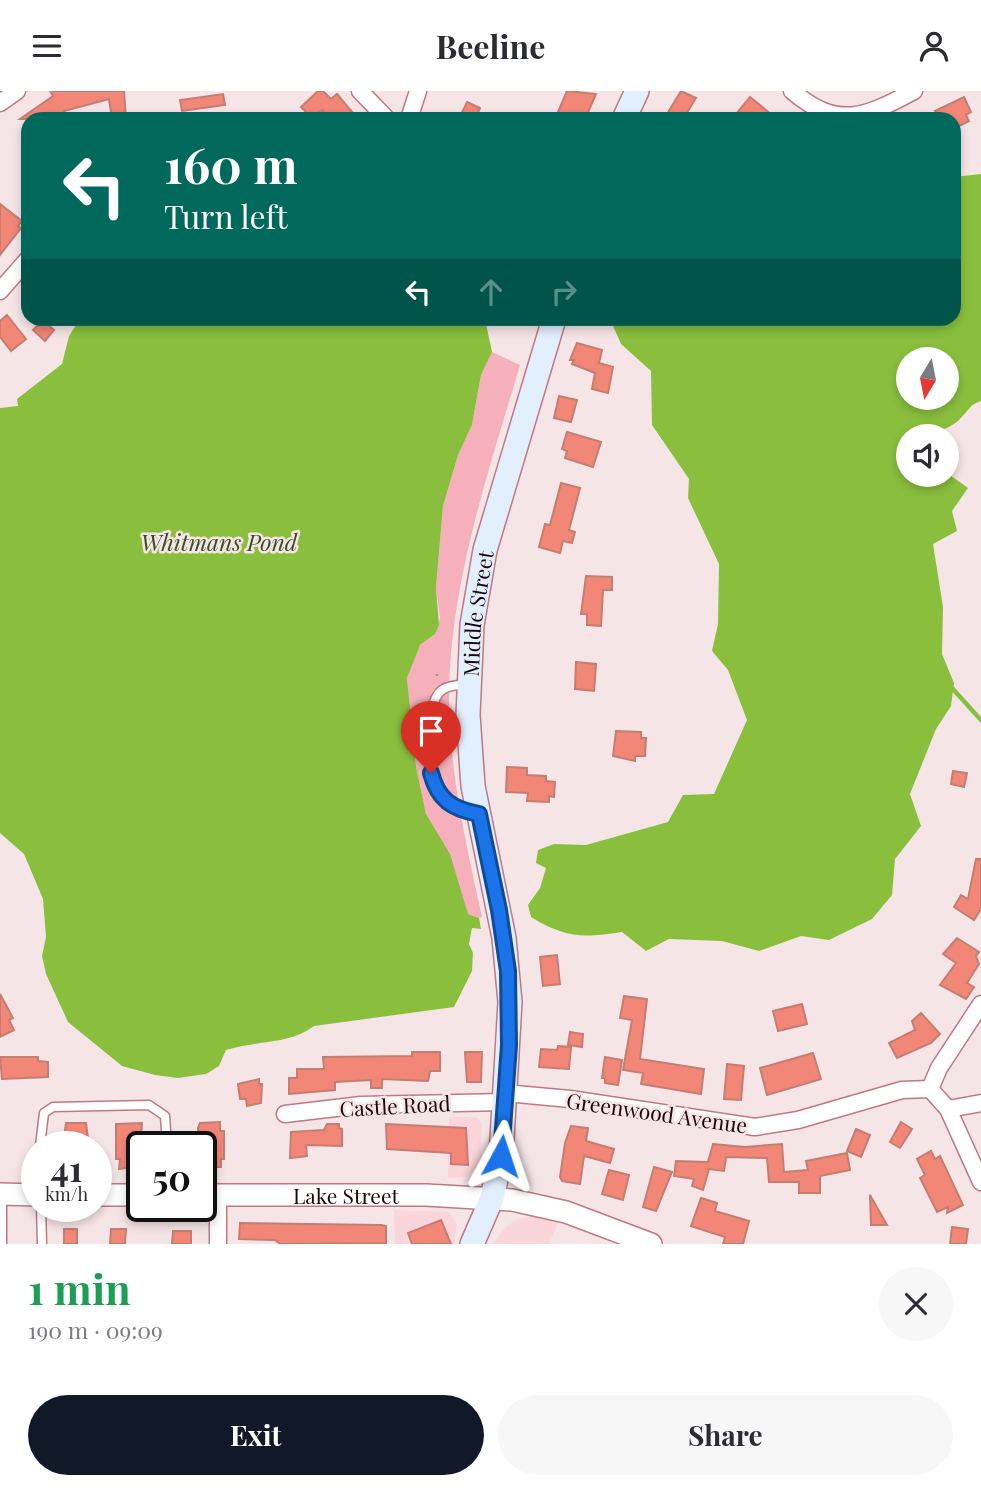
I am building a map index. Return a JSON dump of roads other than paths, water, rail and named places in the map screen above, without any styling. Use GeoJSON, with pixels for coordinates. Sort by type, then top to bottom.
{"type":"FeatureCollection","features":[{"type":"Feature","properties":{"kind":"main road"},"geometry":{"type":"LineString","coordinates":[[627,112],[637,91]]}},
{"type":"Feature","properties":{"kind":"main road","name":"Middle Street"},"geometry":{"type":"LineString","coordinates":[[472,1244],[492,1198],[501,1156],[506,1097],[508,971],[470,754],[468,684],[472,625],[482,563],[552,326]]}},
{"type":"Feature","properties":{"kind":"street"},"geometry":{"type":"LineString","coordinates":[[0,103],[17,91]]}},
{"type":"Feature","properties":{"kind":"street"},"geometry":{"type":"LineString","coordinates":[[360,91],[380,112]]}},
{"type":"Feature","properties":{"kind":"street"},"geometry":{"type":"LineString","coordinates":[[411,112],[418,91]]}},
{"type":"Feature","properties":{"kind":"street"},"geometry":{"type":"LineString","coordinates":[[792,91],[817,110],[825,112]]}},
{"type":"Feature","properties":{"kind":"street"},"geometry":{"type":"LineString","coordinates":[[874,112],[914,91]]}},
{"type":"Feature","properties":{"kind":"street"},"geometry":{"type":"LineString","coordinates":[[0,291],[21,267]]}},
{"type":"Feature","properties":{"kind":"street"},"geometry":{"type":"LineString","coordinates":[[981,1004],[939,1068],[930,1089],[948,1109],[981,1182]]}},
{"type":"Feature","properties":{"kind":"street","name":"Greenwood Avenue"},"geometry":{"type":"LineString","coordinates":[[506,1097],[570,1099],[755,1127],[798,1120],[902,1090],[930,1089]]}},
{"type":"Feature","properties":{"kind":"street","name":"Castle Road"},"geometry":{"type":"LineString","coordinates":[[285,1114],[360,1105],[506,1097]]}},
{"type":"Feature","properties":{"kind":"street"},"geometry":{"type":"LineString","coordinates":[[948,1109],[981,1103]]}},
{"type":"Feature","properties":{"kind":"street"},"geometry":{"type":"LineString","coordinates":[[1,1194],[21,1195]]}},
{"type":"Feature","properties":{"kind":"street","name":"Lake Street"},"geometry":{"type":"LineString","coordinates":[[217,1195],[492,1198],[566,1212],[651,1244]]}},
{"type":"Feature","properties":{"kind":"street"},"geometry":{"type":"LineString","coordinates":[[214,1222],[218,1244]]}},
{"type":"Feature","properties":{"kind":"lane"},"geometry":{"type":"LineString","coordinates":[[468,684],[450,686],[440,691],[435,699],[429,748],[431,773],[435,787],[444,801],[459,810],[479,814]]}},
{"type":"Feature","properties":{"kind":"lane"},"geometry":{"type":"LineString","coordinates":[[42,1131],[44,1113],[53,1107],[149,1105],[165,1116],[166,1131]]}},
{"type":"Feature","properties":{"kind":"lane"},"geometry":{"type":"LineString","coordinates":[[1,1194],[2,1244]]}},
{"type":"Feature","properties":{"kind":"lane"},"geometry":{"type":"LineString","coordinates":[[41,1222],[42,1244]]}},
{"type":"Feature","properties":{"kind":"water"},"geometry":{"type":"Polygon","coordinates":[[[981,174],[981,401],[971,406],[953,424],[896,424],[896,487],[959,487],[959,482],[968,488],[952,511],[957,531],[933,544],[943,607],[942,654],[954,683],[951,706],[936,729],[910,794],[921,826],[895,859],[892,895],[872,919],[829,940],[801,936],[759,951],[722,941],[669,939],[646,951],[622,932],[575,935],[554,929],[531,917],[528,905],[540,888],[546,868],[536,863],[538,850],[554,844],[586,845],[668,822],[683,795],[714,794],[747,720],[728,670],[712,651],[718,624],[719,564],[688,498],[689,479],[652,425],[651,371],[621,344],[613,326],[961,326],[961,176],[981,174]]]}},
{"type":"Feature","properties":{"kind":"water","name":"Whitmans Pond"},"geometry":{"type":"Polygon","coordinates":[[[75,326],[486,326],[492,352],[481,375],[472,425],[458,455],[443,506],[436,588],[439,625],[435,634],[420,645],[407,678],[416,766],[426,814],[450,854],[468,914],[479,918],[481,929],[472,928],[469,944],[473,953],[472,971],[454,1007],[314,1026],[283,1039],[226,1050],[219,1066],[206,1074],[178,1078],[122,1066],[68,1022],[46,974],[42,956],[46,937],[43,899],[24,854],[0,833],[0,408],[18,406],[17,399],[62,364],[69,336],[75,326]]]}},
{"type":"Feature","properties":{"kind":"waterway"},"geometry":{"type":"LineString","coordinates":[[948,689],[952,688],[981,720]]}}]}
